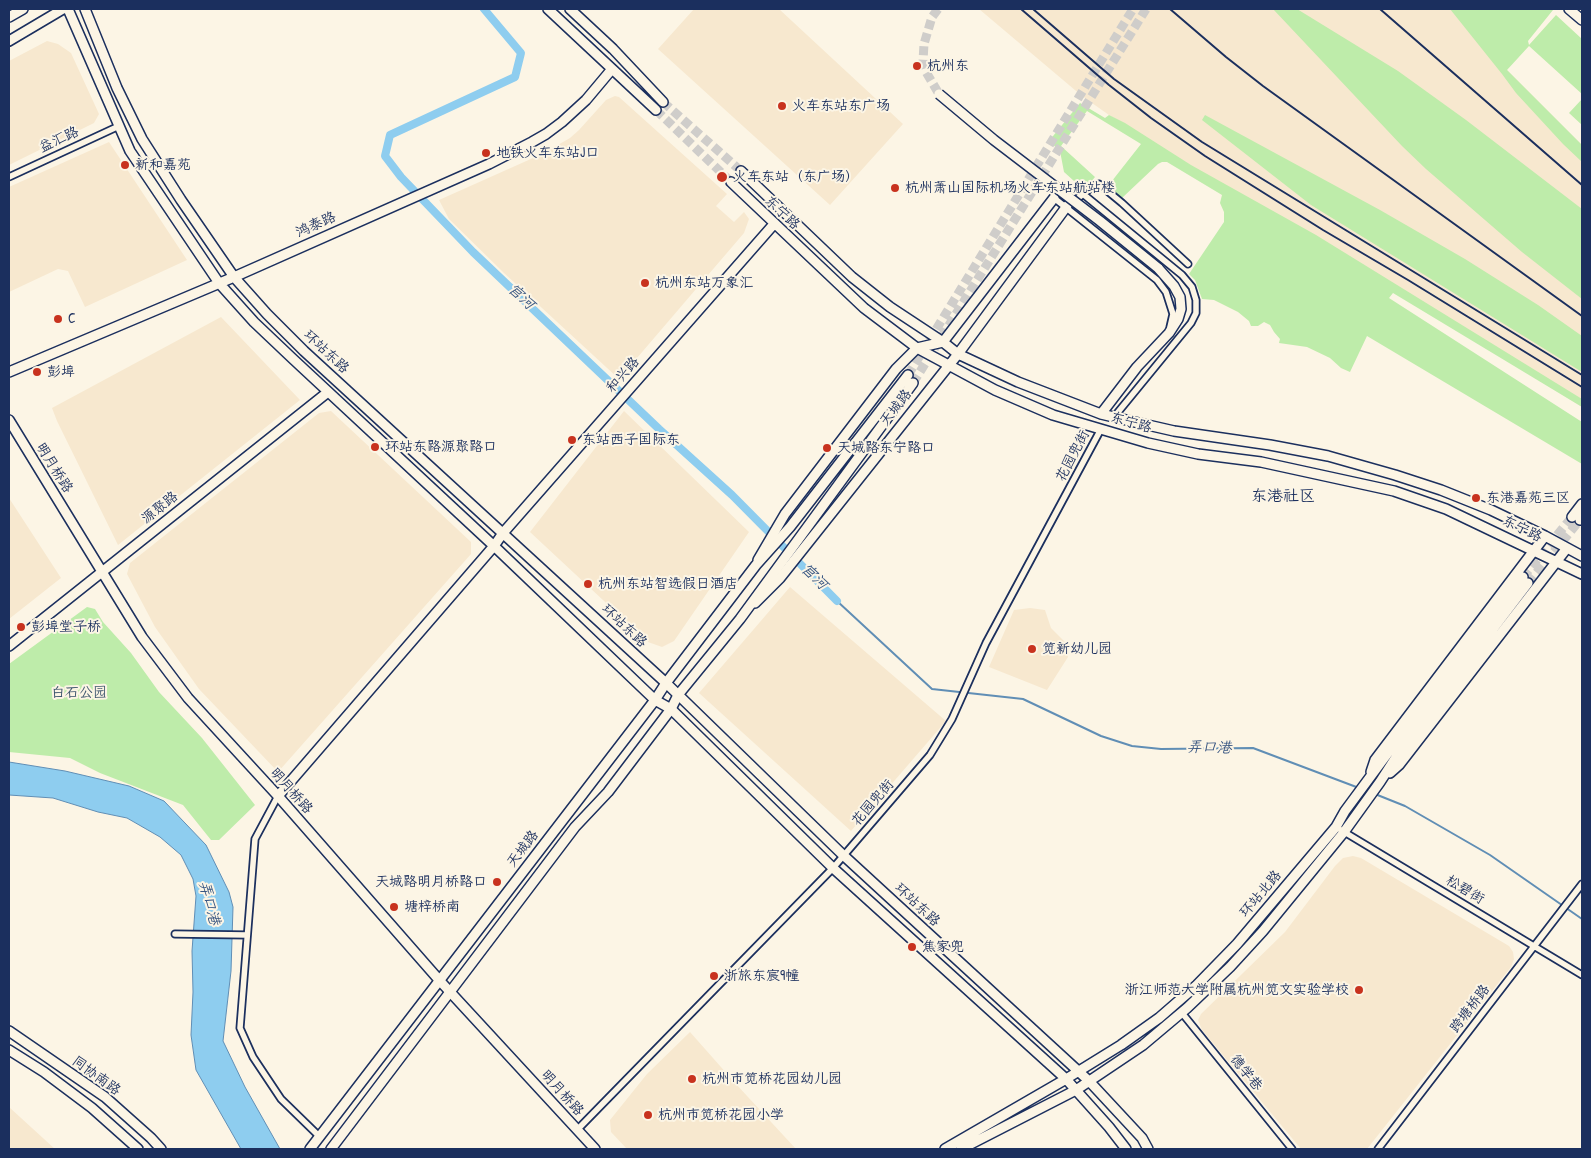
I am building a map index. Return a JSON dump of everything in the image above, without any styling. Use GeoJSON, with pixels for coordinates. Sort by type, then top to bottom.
{"type":"FeatureCollection","features":[{"type":"Feature","properties":{"kind":"main road"},"geometry":{"type":"LineString","coordinates":[[9,17],[23,9]]}},
{"type":"Feature","properties":{"kind":"main road"},"geometry":{"type":"LineString","coordinates":[[9,41],[63,9]]}},
{"type":"Feature","properties":{"kind":"main road","name":"环站东路"},"geometry":{"type":"LineString","coordinates":[[68,9],[130,151],[219,283],[254,322],[494,546],[655,700],[671,709],[832,868],[1066,1080],[1109,1127],[1126,1149]]}},
{"type":"Feature","properties":{"kind":"main road","name":"环站东路"},"geometry":{"type":"LineString","coordinates":[[86,9],[117,88],[142,139],[234,277],[267,314],[304,351],[666,683],[843,855],[1089,1081],[1142,1138],[1148,1149]]}},
{"type":"Feature","properties":{"kind":"main road"},"geometry":{"type":"LineString","coordinates":[[548,9],[656,110]]}},
{"type":"Feature","properties":{"kind":"main road"},"geometry":{"type":"LineString","coordinates":[[570,9],[613,49],[663,102]]}},
{"type":"Feature","properties":{"kind":"main road"},"geometry":{"type":"LineString","coordinates":[[1569,9],[1582,20]]}},
{"type":"Feature","properties":{"kind":"main road","name":"鸿泰路"},"geometry":{"type":"LineString","coordinates":[[9,372],[234,277],[489,164],[546,134],[586,100],[612,69]]}},
{"type":"Feature","properties":{"kind":"main road"},"geometry":{"type":"LineString","coordinates":[[939,94],[994,140],[1158,268],[1174,286],[1180,297],[1181,309],[1178,319],[1169,332],[1137,367],[1101,414]]}},
{"type":"Feature","properties":{"kind":"main road","name":"东宁路"},"geometry":{"type":"LineString","coordinates":[[741,171],[852,277],[890,307],[958,354],[1018,382],[1101,414],[1174,431],[1270,444],[1328,456],[1441,490],[1491,510],[1582,556]]}},
{"type":"Feature","properties":{"kind":"main road","name":"东宁路"},"geometry":{"type":"LineString","coordinates":[[730,182],[864,308],[917,348],[995,390],[1053,415],[1148,443],[1198,454],[1261,462],[1394,492],[1446,509],[1534,549],[1582,574]]}},
{"type":"Feature","properties":{"kind":"main road"},"geometry":{"type":"LineString","coordinates":[[917,348],[943,342],[1054,198]]}},
{"type":"Feature","properties":{"kind":"main road","name":"天城路"},"geometry":{"type":"LineString","coordinates":[[330,1149],[576,826],[608,792],[671,709],[678,695],[958,354],[1067,206]]}},
{"type":"Feature","properties":{"kind":"main road","name":"和兴路"},"geometry":{"type":"LineString","coordinates":[[278,796],[504,533],[774,224]]}},
{"type":"Feature","properties":{"kind":"main road","name":"天城路"},"geometry":{"type":"LineString","coordinates":[[756,565],[770,536],[780,521],[896,369],[917,348]]}},
{"type":"Feature","properties":{"kind":"main road","name":"天城路"},"geometry":{"type":"LineString","coordinates":[[310,1149],[655,700],[756,565],[788,529],[908,375]]}},
{"type":"Feature","properties":{"kind":"main road","name":"天城路"},"geometry":{"type":"LineString","coordinates":[[802,543],[913,383]]}},
{"type":"Feature","properties":{"kind":"main road","name":"源聚路"},"geometry":{"type":"LineString","coordinates":[[9,646],[328,392]]}},
{"type":"Feature","properties":{"kind":"main road","name":"明月桥路"},"geometry":{"type":"LineString","coordinates":[[9,420],[142,637],[188,698],[278,796],[440,981],[595,1149]]}},
{"type":"Feature","properties":{"kind":"main road"},"geometry":{"type":"LineString","coordinates":[[1578,518],[1582,504]]}},
{"type":"Feature","properties":{"kind":"main road"},"geometry":{"type":"LineString","coordinates":[[1369,779],[1375,760],[1545,536]]}},
{"type":"Feature","properties":{"kind":"main road"},"geometry":{"type":"LineString","coordinates":[[1380,782],[1399,765],[1567,548]]}},
{"type":"Feature","properties":{"kind":"main road","name":"环站北路"},"geometry":{"type":"LineString","coordinates":[[945,1149],[1066,1080],[1121,1045],[1159,1018],[1197,985],[1237,944],[1340,829],[1356,815],[1402,748],[1526,580],[1345,811],[1340,829],[1263,932],[1230,967],[1182,1013],[1143,1045],[1076,1090],[961,1149]]}},
{"type":"Feature","properties":{"kind":"main road","name":"同协南路"},"geometry":{"type":"LineString","coordinates":[[9,1031],[104,1097],[161,1149]]}},
{"type":"Feature","properties":{"kind":"main road","name":"同协南路"},"geometry":{"type":"LineString","coordinates":[[9,1050],[44,1072],[92,1108],[138,1149]]}},
{"type":"Feature","properties":{"kind":"street","name":"益汇路"},"geometry":{"type":"LineString","coordinates":[[9,177],[119,126]]}},
{"type":"Feature","properties":{"kind":"street"},"geometry":{"type":"LineString","coordinates":[[1067,206],[1093,186],[1099,184],[1188,264]]}},
{"type":"Feature","properties":{"kind":"street"},"geometry":{"type":"LineString","coordinates":[[1083,194],[1182,275],[1192,287],[1196,300],[1196,313],[1191,323],[1114,417]]}},
{"type":"Feature","properties":{"kind":"street"},"geometry":{"type":"LineString","coordinates":[[1054,198],[1067,206],[1157,280],[1166,292],[1173,314],[1169,332]]}},
{"type":"Feature","properties":{"kind":"street","name":"花园兜街"},"geometry":{"type":"LineString","coordinates":[[577,1130],[832,868],[930,755],[952,720],[986,643],[1101,429]]}},
{"type":"Feature","properties":{"kind":"street"},"geometry":{"type":"LineString","coordinates":[[278,796],[255,839],[240,1028],[254,1056],[280,1099],[320,1137]]}},
{"type":"Feature","properties":{"kind":"street","name":"松碧街"},"geometry":{"type":"LineString","coordinates":[[1340,829],[1582,975]]}},
{"type":"Feature","properties":{"kind":"street","name":"跨塘桥路"},"geometry":{"type":"LineString","coordinates":[[1378,1149],[1582,884]]}},
{"type":"Feature","properties":{"kind":"street"},"geometry":{"type":"LineString","coordinates":[[175,934],[247,935]]}},
{"type":"Feature","properties":{"kind":"street","name":"德学巷"},"geometry":{"type":"LineString","coordinates":[[1182,1013],[1292,1149]]}},
{"type":"Feature","properties":{"kind":"shaded area","name":"火车东站东广场"},"geometry":{"type":"Polygon","coordinates":[[[694,9],[779,9],[903,124],[830,205],[658,49],[694,9]]]}},
{"type":"Feature","properties":{"kind":"shaded area"},"geometry":{"type":"Polygon","coordinates":[[[979,9],[1463,9],[1507,70],[1582,145],[1582,407],[1109,115],[1082,96],[979,9]]]}},
{"type":"Feature","properties":{"kind":"shaded area"},"geometry":{"type":"Polygon","coordinates":[[[47,41],[58,44],[71,53],[99,114],[94,123],[9,165],[9,61],[47,41]]]}},
{"type":"Feature","properties":{"kind":"shaded area","name":"杭州东站万象汇"},"geometry":{"type":"Polygon","coordinates":[[[615,96],[619,97],[727,194],[716,206],[734,222],[744,212],[749,219],[744,233],[619,379],[504,273],[449,219],[439,200],[542,154],[570,138],[606,100],[615,96]]]}},
{"type":"Feature","properties":{"kind":"shaded area"},"geometry":{"type":"Polygon","coordinates":[[[109,142],[187,260],[85,307],[68,271],[58,269],[9,292],[9,187],[109,142]]]}},
{"type":"Feature","properties":{"kind":"shaded area"},"geometry":{"type":"Polygon","coordinates":[[[221,317],[300,400],[118,545],[52,408],[221,317]]]}},
{"type":"Feature","properties":{"kind":"shaded area"},"geometry":{"type":"Polygon","coordinates":[[[331,411],[471,542],[471,554],[278,772],[199,689],[155,627],[127,574],[130,563],[319,413],[331,411]]]}},
{"type":"Feature","properties":{"kind":"shaded area"},"geometry":{"type":"Polygon","coordinates":[[[624,411],[749,532],[674,641],[662,647],[648,642],[530,532],[624,411]]]}},
{"type":"Feature","properties":{"kind":"shaded area"},"geometry":{"type":"Polygon","coordinates":[[[9,498],[61,578],[9,619],[9,498]]]}},
{"type":"Feature","properties":{"kind":"shaded area"},"geometry":{"type":"Polygon","coordinates":[[[790,587],[946,721],[851,831],[699,693],[790,587]]]}},
{"type":"Feature","properties":{"kind":"shaded area","name":"笕新幼儿园"},"geometry":{"type":"Polygon","coordinates":[[[1030,608],[1045,610],[1051,628],[1065,642],[1068,657],[1047,690],[989,667],[1014,610],[1030,608]]]}},
{"type":"Feature","properties":{"kind":"shaded area","name":"浙江师范大学附属杭州笕文实验学校"},"geometry":{"type":"Polygon","coordinates":[[[1353,856],[1361,858],[1509,946],[1513,952],[1514,959],[1511,967],[1367,1149],[1301,1149],[1202,1030],[1198,1020],[1201,1014],[1285,932],[1335,866],[1343,858],[1353,856]]]}},
{"type":"Feature","properties":{"kind":"shaded area","name":"杭州市笕桥花园小学"},"geometry":{"type":"Polygon","coordinates":[[[690,1032],[796,1149],[627,1149],[611,1132],[610,1120],[647,1074],[690,1032]]]}},
{"type":"Feature","properties":{"kind":"shaded area"},"geometry":{"type":"Polygon","coordinates":[[[9,1107],[55,1149],[9,1149],[9,1107]]]}},
{"type":"Feature","properties":{"kind":"green space"},"geometry":{"type":"Polygon","coordinates":[[[1273,9],[1297,9],[1398,71],[1466,120],[1582,209],[1582,299],[1522,252],[1426,169],[1273,9]]]}},
{"type":"Feature","properties":{"kind":"green space"},"geometry":{"type":"Polygon","coordinates":[[[1450,9],[1552,9],[1528,41],[1529,45],[1556,15],[1582,39],[1582,94],[1529,46],[1507,70],[1582,145],[1582,162],[1516,93],[1450,9]]]}},
{"type":"Feature","properties":{"kind":"green space"},"geometry":{"type":"Polygon","coordinates":[[[1582,99],[1582,125],[1569,113],[1582,99]]]}},
{"type":"Feature","properties":{"kind":"green space"},"geometry":{"type":"Polygon","coordinates":[[[1080,103],[1105,118],[1109,115],[1125,123],[1191,165],[1316,235],[1582,399],[1582,407],[1393,293],[1389,298],[1582,422],[1582,464],[1367,336],[1350,372],[1341,368],[1330,358],[1307,347],[1279,343],[1280,339],[1270,325],[1264,322],[1258,326],[1251,326],[1249,321],[1238,312],[1214,300],[1202,299],[1195,280],[1189,274],[1224,222],[1224,212],[1220,203],[1222,195],[1167,162],[1162,162],[1122,198],[1108,186],[1141,144],[1087,111],[1061,146],[1095,177],[1084,190],[1064,172],[1060,151],[1049,141],[1080,103]]]}},
{"type":"Feature","properties":{"kind":"green space"},"geometry":{"type":"Polygon","coordinates":[[[1205,115],[1380,210],[1465,259],[1538,305],[1582,336],[1582,372],[1311,205],[1202,120],[1205,115]]]}},
{"type":"Feature","properties":{"kind":"green space","name":"白石公园"},"geometry":{"type":"Polygon","coordinates":[[[87,607],[95,609],[103,622],[131,653],[159,692],[202,738],[255,805],[219,840],[211,840],[183,805],[100,773],[70,758],[9,752],[9,664],[87,607]]]}},
{"type":"Feature","properties":{"kind":"water"},"geometry":{"type":"Polygon","coordinates":[[[9,762],[65,771],[129,786],[164,801],[206,845],[229,892],[233,907],[231,971],[223,1041],[245,1087],[280,1149],[241,1149],[196,1070],[191,1035],[192,951],[196,896],[193,879],[181,855],[160,837],[127,818],[98,812],[53,798],[9,795],[9,762]]]}},
{"type":"Feature","properties":{"kind":"waterway","name":"官河"},"geometry":{"type":"LineString","coordinates":[[484,9],[521,53],[515,77],[390,135],[385,156],[401,177],[473,252],[659,429],[732,495],[837,601]]}},
{"type":"Feature","properties":{"kind":"waterway","name":"弄口港"},"geometry":{"type":"LineString","coordinates":[[837,601],[932,689],[1023,699],[1101,736],[1132,746],[1161,749],[1253,748],[1359,788]]}},
{"type":"Feature","properties":{"kind":"waterway","name":"弄口港"},"geometry":{"type":"LineString","coordinates":[[1375,794],[1405,806],[1490,855],[1582,919]]}},
{"type":"Feature","properties":{"kind":"tunnel"},"geometry":{"type":"LineString","coordinates":[[938,9],[932,17],[924,44],[923,61],[926,72],[939,94]]}},
{"type":"Feature","properties":{"kind":"tunnel"},"geometry":{"type":"LineString","coordinates":[[908,375],[1133,9]]}},
{"type":"Feature","properties":{"kind":"tunnel"},"geometry":{"type":"LineString","coordinates":[[913,383],[1146,9]]}},
{"type":"Feature","properties":{"kind":"tunnel"},"geometry":{"type":"LineString","coordinates":[[663,102],[741,171]]}},
{"type":"Feature","properties":{"kind":"tunnel"},"geometry":{"type":"LineString","coordinates":[[656,110],[731,182]]}},
{"type":"Feature","properties":{"kind":"tunnel"},"geometry":{"type":"LineString","coordinates":[[1523,577],[1572,517]]}},
{"type":"Feature","properties":{"kind":"tunnel"},"geometry":{"type":"LineString","coordinates":[[1528,583],[1580,520]]}},
{"type":"Feature","properties":{"kind":"railway"},"geometry":{"type":"LineString","coordinates":[[1021,9],[1109,85],[1151,118],[1205,156],[1582,387]]}},
{"type":"Feature","properties":{"kind":"railway"},"geometry":{"type":"LineString","coordinates":[[1033,9],[1114,79],[1202,142],[1582,375]]}},
{"type":"Feature","properties":{"kind":"railway"},"geometry":{"type":"LineString","coordinates":[[1170,9],[1263,86],[1582,316]]}},
{"type":"Feature","properties":{"kind":"railway"},"geometry":{"type":"LineString","coordinates":[[1380,9],[1582,185]]}},
{"type":"Feature","properties":{"kind":"place","name":"杭州东"},"geometry":{"type":"Point","coordinates":[917,66]}},
{"type":"Feature","properties":{"kind":"place","name":"火车东站东广场"},"geometry":{"type":"Point","coordinates":[782,106]}},
{"type":"Feature","properties":{"kind":"place","name":"地铁火车东站J口"},"geometry":{"type":"Point","coordinates":[486,153]}},
{"type":"Feature","properties":{"kind":"place","name":"新和嘉苑"},"geometry":{"type":"Point","coordinates":[125,165]}},
{"type":"Feature","properties":{"kind":"place","name":"火车东站（东广场）"},"geometry":{"type":"Point","coordinates":[722,177]}},
{"type":"Feature","properties":{"kind":"place","name":"杭州萧山国际机场火车东站航站楼"},"geometry":{"type":"Point","coordinates":[895,188]}},
{"type":"Feature","properties":{"kind":"place","name":"杭州东站万象汇"},"geometry":{"type":"Point","coordinates":[645,283]}},
{"type":"Feature","properties":{"kind":"place","name":"C"},"geometry":{"type":"Point","coordinates":[58,319]}},
{"type":"Feature","properties":{"kind":"place","name":"彭埠"},"geometry":{"type":"Point","coordinates":[37,372]}},
{"type":"Feature","properties":{"kind":"place","name":"东站西子国际东"},"geometry":{"type":"Point","coordinates":[572,440]}},
{"type":"Feature","properties":{"kind":"place","name":"环站东路源聚路口"},"geometry":{"type":"Point","coordinates":[375,447]}},
{"type":"Feature","properties":{"kind":"place","name":"天城路东宁路口"},"geometry":{"type":"Point","coordinates":[827,448]}},
{"type":"Feature","properties":{"kind":"place","name":"东港嘉苑三区"},"geometry":{"type":"Point","coordinates":[1476,498]}},
{"type":"Feature","properties":{"kind":"place","name":"杭州东站智选假日酒店"},"geometry":{"type":"Point","coordinates":[588,584]}},
{"type":"Feature","properties":{"kind":"place","name":"彭埠堂子桥"},"geometry":{"type":"Point","coordinates":[21,627]}},
{"type":"Feature","properties":{"kind":"place","name":"笕新幼儿园"},"geometry":{"type":"Point","coordinates":[1032,649]}},
{"type":"Feature","properties":{"kind":"place","name":"天城路明月桥路口"},"geometry":{"type":"Point","coordinates":[497,882]}},
{"type":"Feature","properties":{"kind":"place","name":"塘梓桥南"},"geometry":{"type":"Point","coordinates":[394,907]}},
{"type":"Feature","properties":{"kind":"place","name":"焦家兜"},"geometry":{"type":"Point","coordinates":[912,947]}},
{"type":"Feature","properties":{"kind":"place","name":"浙旅东宸9幢"},"geometry":{"type":"Point","coordinates":[714,976]}},
{"type":"Feature","properties":{"kind":"place","name":"浙江师范大学附属杭州笕文实验学校"},"geometry":{"type":"Point","coordinates":[1359,990]}},
{"type":"Feature","properties":{"kind":"place","name":"杭州市笕桥花园幼儿园"},"geometry":{"type":"Point","coordinates":[692,1079]}},
{"type":"Feature","properties":{"kind":"place","name":"杭州市笕桥花园小学"},"geometry":{"type":"Point","coordinates":[648,1115]}},
{"type":"Feature","properties":{"kind":"district","name":"东港社区"},"geometry":{"type":"Point","coordinates":[1283,497]}}]}
